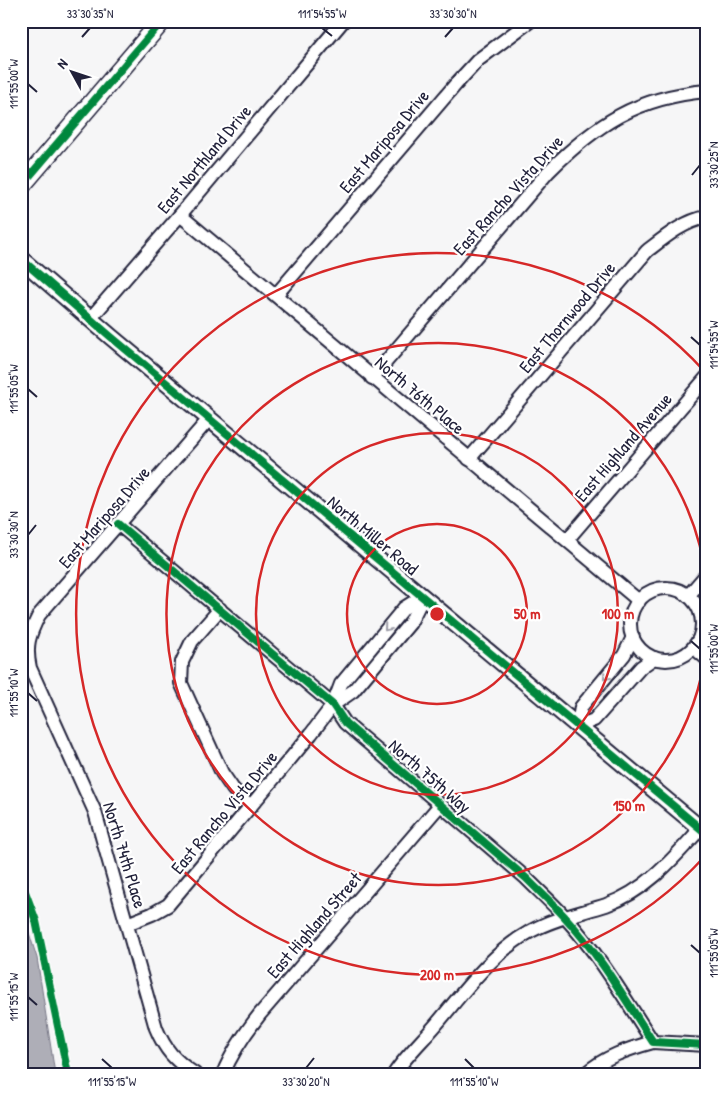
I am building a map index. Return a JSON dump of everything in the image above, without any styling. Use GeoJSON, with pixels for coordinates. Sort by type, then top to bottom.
{"type":"FeatureCollection","features":[{"type":"Feature","properties":{"kind":"main road"},"geometry":{"type":"LineString","coordinates":[[21,186],[162,21]]}},
{"type":"Feature","properties":{"kind":"street","name":"East Northland Drive"},"geometry":{"type":"LineString","coordinates":[[90,319],[343,21]]}},
{"type":"Feature","properties":{"kind":"street","name":"East Mariposa Drive"},"geometry":{"type":"LineString","coordinates":[[276,295],[478,60],[530,21]]}},
{"type":"Feature","properties":{"kind":"street","name":"East Rancho Vista Drive"},"geometry":{"type":"LineString","coordinates":[[372,378],[548,172],[570,150],[596,129],[624,112],[659,100],[688,93],[707,91]]}},
{"type":"Feature","properties":{"kind":"street","name":"North 76th Place"},"geometry":{"type":"LineString","coordinates":[[180,215],[639,601]]}},
{"type":"Feature","properties":{"kind":"street","name":"East Thornwood Drive"},"geometry":{"type":"LineString","coordinates":[[469,459],[647,251],[668,234],[698,219],[707,217]]}},
{"type":"Feature","properties":{"kind":"street","name":"North Miller Road"},"geometry":{"type":"LineString","coordinates":[[21,259],[90,319],[704,832]]}},
{"type":"Feature","properties":{"kind":"street","name":"East Highland Avenue"},"geometry":{"type":"LineString","coordinates":[[567,540],[707,377]]}},
{"type":"Feature","properties":{"kind":"street","name":"East Mariposa Drive"},"geometry":{"type":"LineString","coordinates":[[28,639],[39,615],[210,418]]}},
{"type":"Feature","properties":{"kind":"street","name":"North 75th Way"},"geometry":{"type":"LineString","coordinates":[[118,524],[333,705],[345,723],[526,878],[565,916],[613,979],[653,1042]]}},
{"type":"Feature","properties":{"kind":"street"},"geometry":{"type":"LineString","coordinates":[[688,596],[707,574]]}},
{"type":"Feature","properties":{"kind":"street"},"geometry":{"type":"LineString","coordinates":[[657,589],[679,590],[688,596],[696,604],[702,620],[700,638],[694,648],[684,656],[673,660],[654,658],[640,650],[633,637],[630,620],[633,610],[639,601],[657,589]]}},
{"type":"Feature","properties":{"kind":"street","name":"East Rancho Vista Drive"},"geometry":{"type":"LineString","coordinates":[[127,924],[168,905],[333,705],[353,691],[404,630],[423,596]]}},
{"type":"Feature","properties":{"kind":"street"},"geometry":{"type":"LineString","coordinates":[[220,609],[192,641],[182,662],[181,682],[222,773],[250,806]]}},
{"type":"Feature","properties":{"kind":"street"},"geometry":{"type":"LineString","coordinates":[[633,637],[624,655],[581,707],[578,726],[594,720],[641,667],[654,658]]}},
{"type":"Feature","properties":{"kind":"street","name":"North 74th Place"},"geometry":{"type":"LineString","coordinates":[[28,639],[27,653],[30,668],[95,812],[162,1044],[181,1064],[195,1074]]}},
{"type":"Feature","properties":{"kind":"street"},"geometry":{"type":"LineString","coordinates":[[694,648],[707,659]]}},
{"type":"Feature","properties":{"kind":"street","name":"East Highland Street"},"geometry":{"type":"LineString","coordinates":[[223,1074],[230,1057],[260,1014],[440,805]]}},
{"type":"Feature","properties":{"kind":"street"},"geometry":{"type":"LineString","coordinates":[[394,1074],[486,967],[503,950],[531,931],[565,916],[608,904],[635,891],[658,874],[704,832]]}},
{"type":"Feature","properties":{"kind":"street"},"geometry":{"type":"LineString","coordinates":[[584,1074],[603,1060],[631,1048],[653,1042],[707,1045]]}},
{"type":"Feature","properties":{"kind":"shaded area"},"geometry":{"type":"Polygon","coordinates":[[[21,908],[37,958],[55,1074],[21,1074],[21,908]]]}},
{"type":"Feature","properties":{"kind":"cycle path"},"geometry":{"type":"LineString","coordinates":[[21,186],[162,21]]}},
{"type":"Feature","properties":{"kind":"cycle path"},"geometry":{"type":"LineString","coordinates":[[21,259],[110,336],[707,834]]}},
{"type":"Feature","properties":{"kind":"cycle path"},"geometry":{"type":"LineString","coordinates":[[118,524],[333,705],[345,723],[526,878],[564,916],[589,946],[653,1042],[707,1045]]}},
{"type":"Feature","properties":{"kind":"cycle path"},"geometry":{"type":"LineString","coordinates":[[21,881],[36,921],[68,1074]]}}]}
